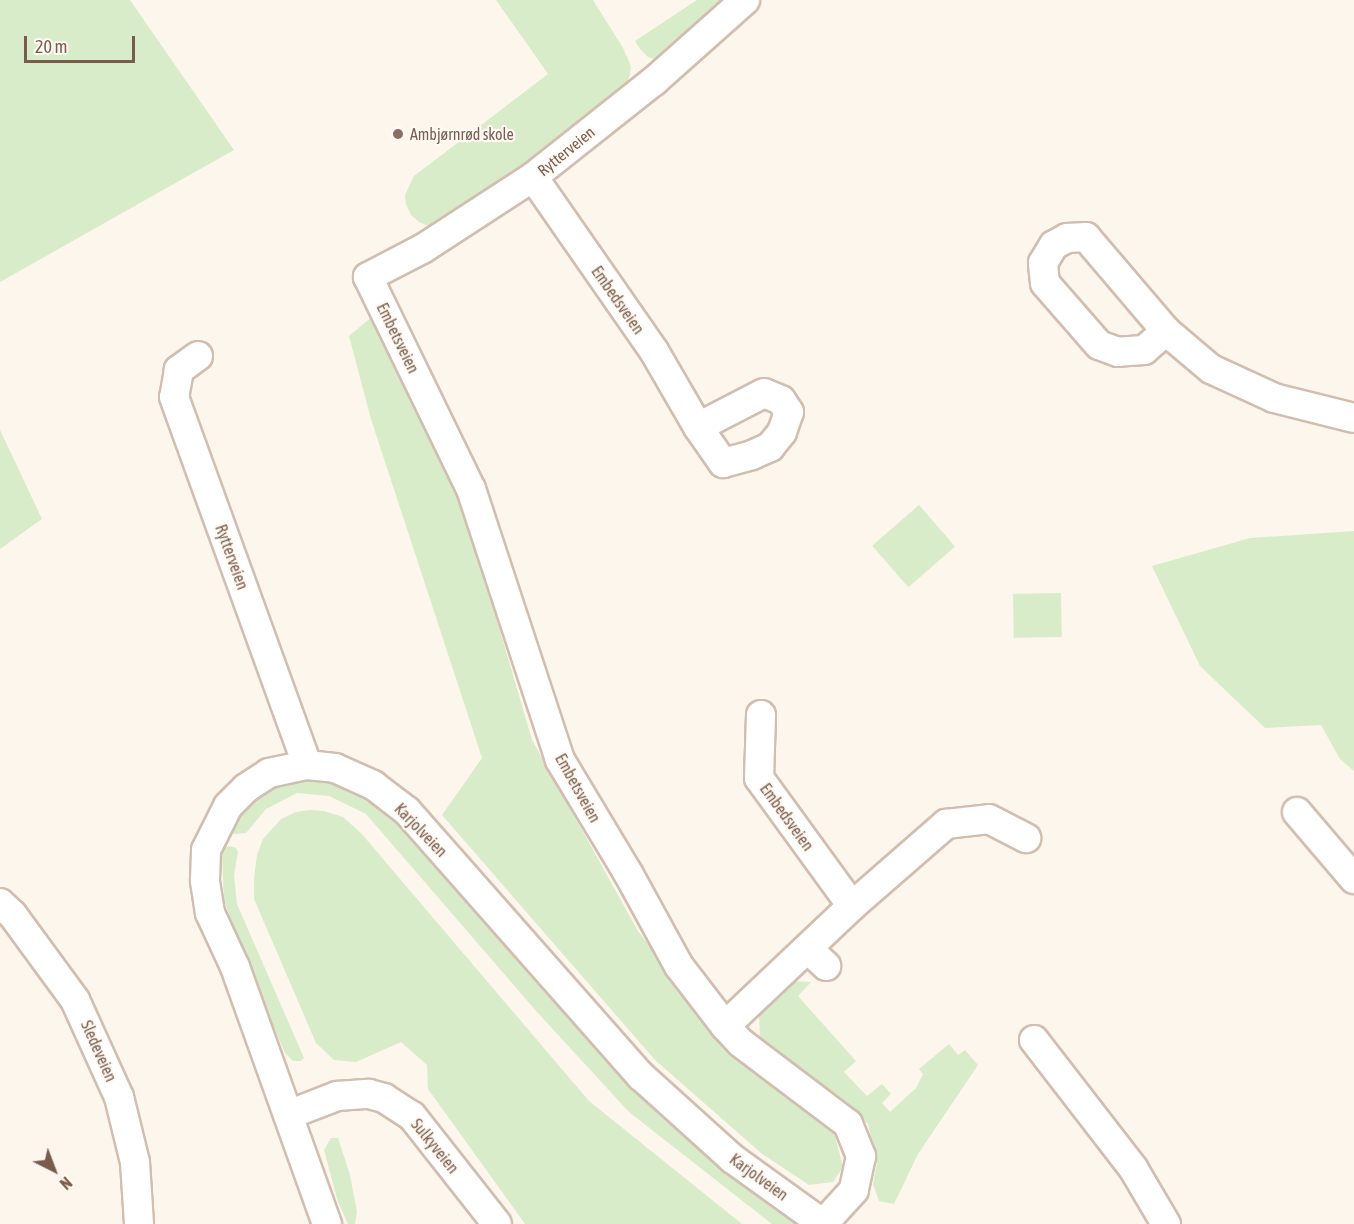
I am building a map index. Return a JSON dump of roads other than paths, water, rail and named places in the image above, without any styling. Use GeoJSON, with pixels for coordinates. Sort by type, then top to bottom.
{"type":"FeatureCollection","features":[{"type":"Feature","properties":{"kind":"street","name":"Rytterveien"},"geometry":{"type":"LineString","coordinates":[[369,277],[422,249],[533,177],[654,81],[745,0]]}},
{"type":"Feature","properties":{"kind":"street","name":"Embedsveien"},"geometry":{"type":"LineString","coordinates":[[533,177],[654,351],[698,427]]}},
{"type":"Feature","properties":{"kind":"street","name":"Embetsveien"},"geometry":{"type":"LineString","coordinates":[[369,277],[471,489],[560,760],[628,873],[679,966],[725,1026],[741,1043],[848,1124],[861,1155],[854,1190],[823,1224]]}},
{"type":"Feature","properties":{"kind":"street"},"geometry":{"type":"LineString","coordinates":[[1166,331],[1211,369],[1237,382],[1274,398],[1354,418]]}},
{"type":"Feature","properties":{"kind":"street","name":"Rytterveien"},"geometry":{"type":"LineString","coordinates":[[198,356],[179,370],[174,397],[307,765]]}},
{"type":"Feature","properties":{"kind":"street","name":"Embedsveien"},"geometry":{"type":"LineString","coordinates":[[761,715],[759,778],[852,906]]}},
{"type":"Feature","properties":{"kind":"street","name":"Karjolveien"},"geometry":{"type":"LineString","coordinates":[[327,1224],[235,967],[210,913],[205,880],[206,850],[228,806],[246,788],[269,773],[307,765],[335,768],[373,785],[407,811],[641,1076],[733,1160],[823,1224]]}},
{"type":"Feature","properties":{"kind":"street"},"geometry":{"type":"LineString","coordinates":[[1297,812],[1354,879]]}},
{"type":"Feature","properties":{"kind":"street"},"geometry":{"type":"LineString","coordinates":[[725,1026],[817,958],[852,906],[946,824],[989,819],[1026,838]]}},
{"type":"Feature","properties":{"kind":"street","name":"Sledeveien"},"geometry":{"type":"LineString","coordinates":[[0,903],[12,914],[75,1000],[119,1097],[135,1162],[139,1224]]}},
{"type":"Feature","properties":{"kind":"street"},"geometry":{"type":"LineString","coordinates":[[1034,1040],[1133,1168],[1166,1224]]}},
{"type":"Feature","properties":{"kind":"street","name":"Sulkyveien"},"geometry":{"type":"LineString","coordinates":[[288,1115],[337,1096],[369,1094],[384,1098],[412,1116],[496,1224]]}},
{"type":"Feature","properties":{"kind":"place","name":"Ambjørnrød skole"},"geometry":{"type":"Point","coordinates":[398,134]}}]}
